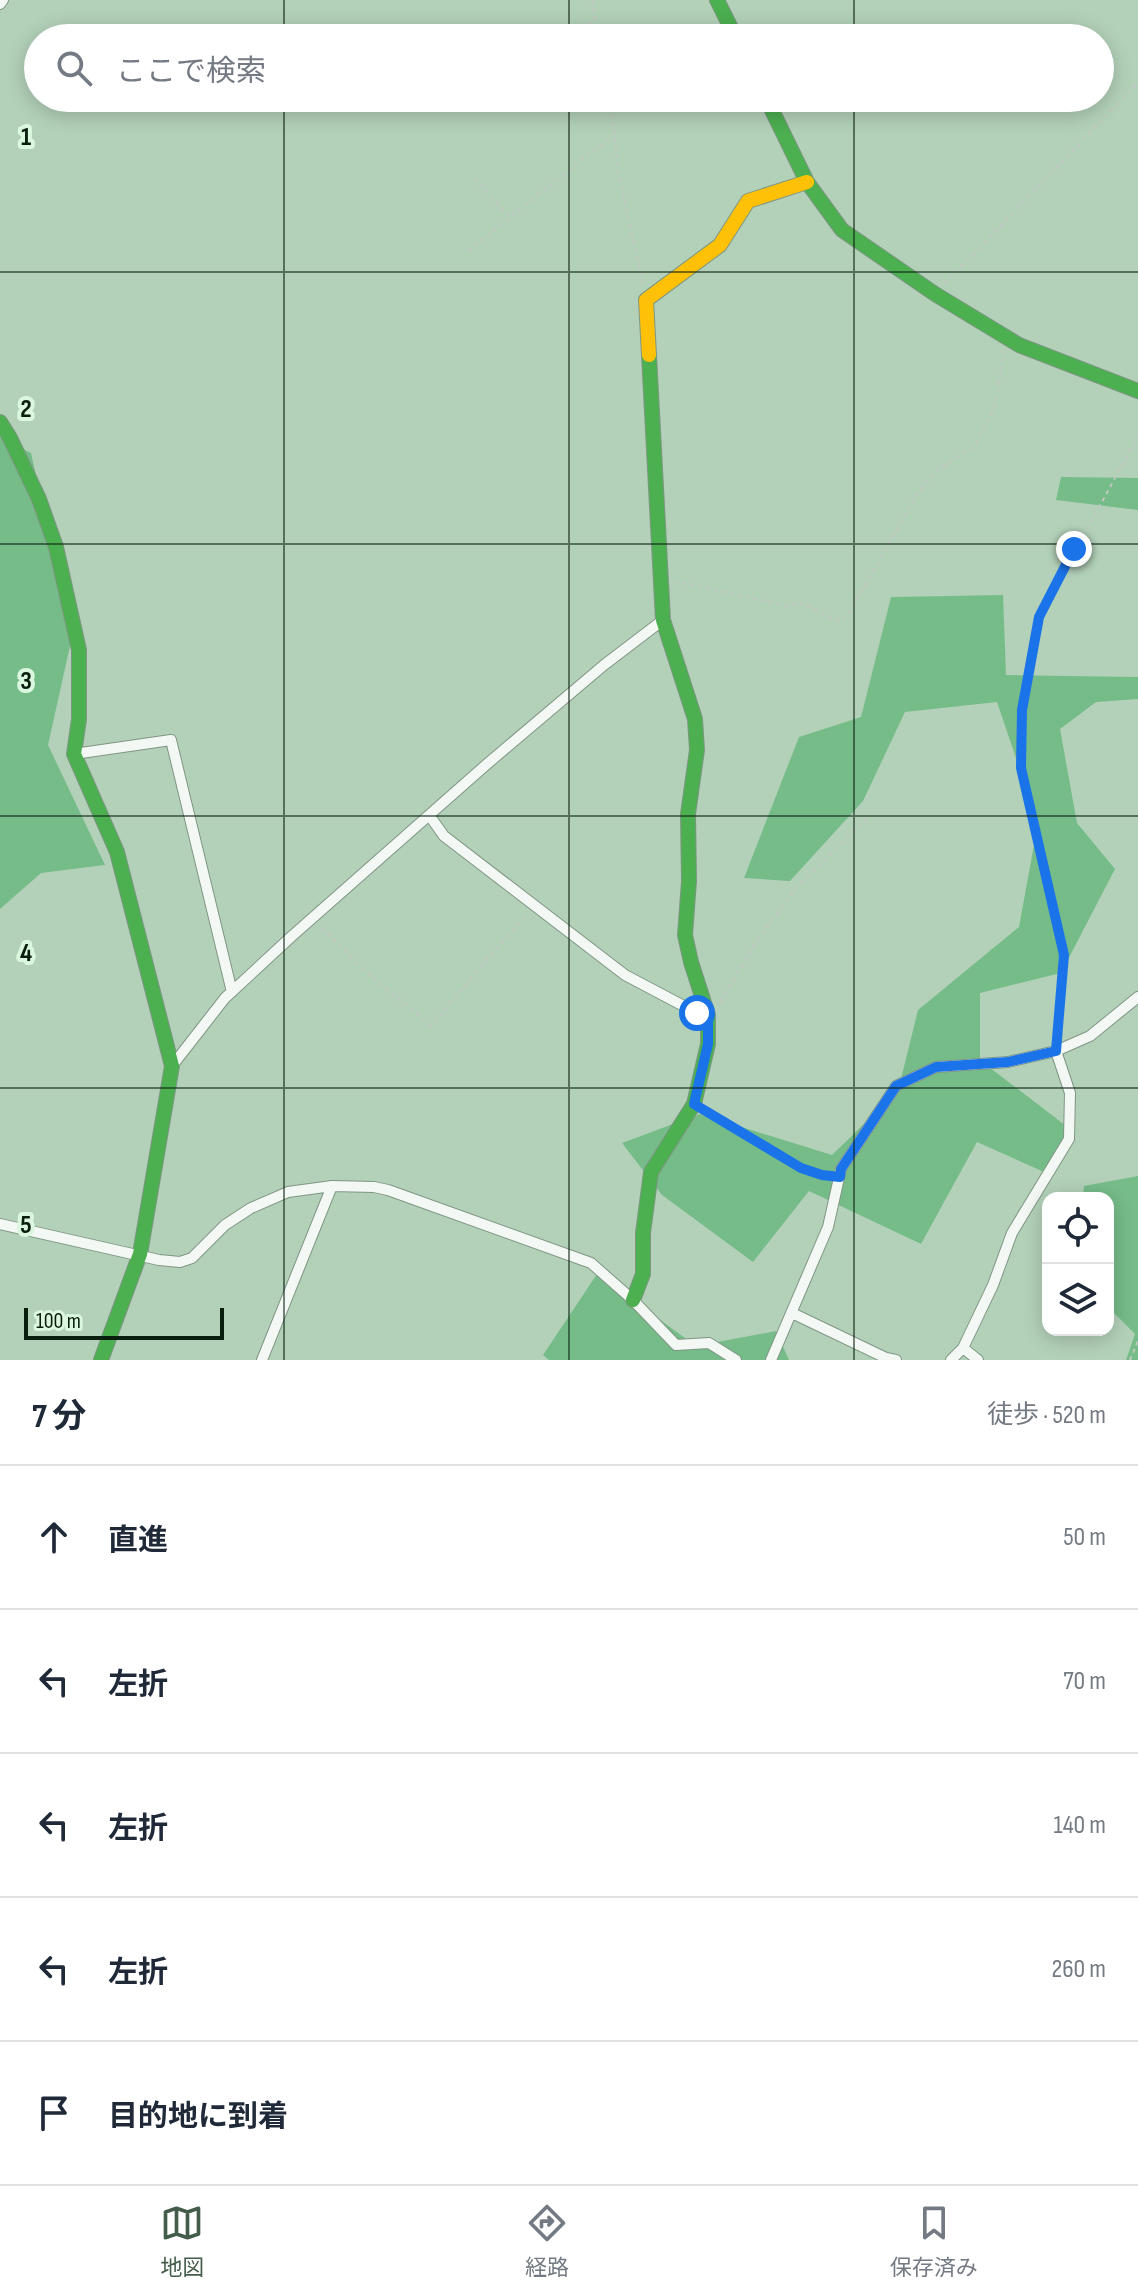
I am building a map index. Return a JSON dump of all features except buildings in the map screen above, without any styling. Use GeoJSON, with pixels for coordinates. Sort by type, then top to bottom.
{"type":"FeatureCollection","features":[{"type":"Feature","properties":{"kind":"street"},"geometry":{"type":"LineString","coordinates":[[717,0],[729,24]]}},
{"type":"Feature","properties":{"kind":"street"},"geometry":{"type":"LineString","coordinates":[[773,112],[807,182],[842,230],[935,294],[1019,345],[1138,391]]}},
{"type":"Feature","properties":{"kind":"street"},"geometry":{"type":"LineString","coordinates":[[633,1300],[643,1274],[643,1233],[651,1172],[694,1104],[708,1044],[708,1015],[685,935],[689,881],[688,814],[697,750],[695,719],[663,620],[646,300],[720,245],[748,201],[807,182]]}},
{"type":"Feature","properties":{"kind":"street"},"geometry":{"type":"LineString","coordinates":[[0,422],[39,499],[56,547],[79,650],[79,719],[74,754],[117,852],[172,1066],[140,1254],[101,1360]]}},
{"type":"Feature","properties":{"kind":"street"},"geometry":{"type":"LineString","coordinates":[[172,1066],[232,992],[311,919],[592,675],[663,620]]}},
{"type":"Feature","properties":{"kind":"street"},"geometry":{"type":"LineString","coordinates":[[74,754],[171,740],[232,992]]}},
{"type":"Feature","properties":{"kind":"street"},"geometry":{"type":"LineString","coordinates":[[429,815],[444,836],[625,975],[697,1013],[708,1015]]}},
{"type":"Feature","properties":{"kind":"street"},"geometry":{"type":"LineString","coordinates":[[771,1360],[828,1227],[841,1169],[896,1086],[936,1067],[1008,1062],[1056,1051],[1090,1036],[1138,997]]}},
{"type":"Feature","properties":{"kind":"street"},"geometry":{"type":"LineString","coordinates":[[951,1360],[963,1348],[993,1285],[1012,1233],[1069,1139],[1070,1093],[1056,1051]]}},
{"type":"Feature","properties":{"kind":"street"},"geometry":{"type":"LineString","coordinates":[[262,1360],[332,1186]]}},
{"type":"Feature","properties":{"kind":"street"},"geometry":{"type":"LineString","coordinates":[[0,1224],[180,1262],[192,1258],[225,1225],[251,1208],[288,1192],[332,1186],[388,1190],[591,1263],[633,1300],[676,1345],[675,1360]]}},
{"type":"Feature","properties":{"kind":"street"},"geometry":{"type":"LineString","coordinates":[[792,1313],[896,1360]]}},
{"type":"Feature","properties":{"kind":"street"},"geometry":{"type":"LineString","coordinates":[[676,1345],[709,1343],[736,1360]]}},
{"type":"Feature","properties":{"kind":"street"},"geometry":{"type":"LineString","coordinates":[[963,1348],[978,1360]]}},
{"type":"Feature","properties":{"kind":"path"},"geometry":{"type":"LineString","coordinates":[[592,0],[596,24]]}},
{"type":"Feature","properties":{"kind":"path"},"geometry":{"type":"LineString","coordinates":[[589,24],[594,17]]}},
{"type":"Feature","properties":{"kind":"path"},"geometry":{"type":"LineString","coordinates":[[1114,108],[1138,83]]}},
{"type":"Feature","properties":{"kind":"path"},"geometry":{"type":"LineString","coordinates":[[612,112],[619,175],[646,300]]}},
{"type":"Feature","properties":{"kind":"path"},"geometry":{"type":"LineString","coordinates":[[935,294],[1110,112]]}},
{"type":"Feature","properties":{"kind":"path"},"geometry":{"type":"LineString","coordinates":[[468,251],[614,134]]}},
{"type":"Feature","properties":{"kind":"path"},"geometry":{"type":"LineString","coordinates":[[474,178],[510,217]]}},
{"type":"Feature","properties":{"kind":"path"},"geometry":{"type":"LineString","coordinates":[[662,583],[679,580],[787,606],[798,602],[838,621],[846,618],[919,491],[936,471],[974,446],[994,410],[1006,337]]}},
{"type":"Feature","properties":{"kind":"path"},"geometry":{"type":"LineString","coordinates":[[1056,1051],[1064,955],[1021,768],[1022,710],[1039,617],[1138,436]]}},
{"type":"Feature","properties":{"kind":"path"},"geometry":{"type":"LineString","coordinates":[[708,1015],[718,1006],[756,942],[796,888],[867,819]]}},
{"type":"Feature","properties":{"kind":"path"},"geometry":{"type":"LineString","coordinates":[[311,919],[364,970],[431,1026],[533,905]]}},
{"type":"Feature","properties":{"kind":"path"},"geometry":{"type":"LineString","coordinates":[[694,1104],[801,1168],[840,1177]]}},
{"type":"Feature","properties":{"kind":"path"},"geometry":{"type":"LineString","coordinates":[[1130,1360],[1138,1341]]}},
{"type":"Feature","properties":{"kind":"green space"},"geometry":{"type":"Polygon","coordinates":[[[0,438],[31,453],[72,637],[48,745],[105,865],[41,873],[0,909],[0,438]]]}},
{"type":"Feature","properties":{"kind":"green space"},"geometry":{"type":"Polygon","coordinates":[[[1061,477],[1138,478],[1138,510],[1056,500],[1061,477]]]}},
{"type":"Feature","properties":{"kind":"green space"},"geometry":{"type":"Polygon","coordinates":[[[1003,595],[1006,675],[1138,677],[1138,699],[1096,702],[1060,729],[1077,823],[1115,869],[1061,973],[980,993],[980,1060],[1070,1129],[1044,1172],[977,1142],[921,1244],[809,1191],[753,1262],[662,1195],[622,1143],[700,1114],[832,1155],[898,1091],[918,1010],[1019,927],[1038,823],[997,702],[905,712],[863,801],[790,881],[744,878],[799,737],[861,717],[891,597],[1003,595]]]}},
{"type":"Feature","properties":{"kind":"green space"},"geometry":{"type":"Polygon","coordinates":[[[1138,1176],[1138,1360],[1126,1360],[1135,1334],[1114,1313],[1114,1192],[1084,1192],[1084,1186],[1138,1176]]]}},
{"type":"Feature","properties":{"kind":"green space"},"geometry":{"type":"Polygon","coordinates":[[[597,1274],[696,1346],[776,1331],[789,1360],[549,1360],[543,1355],[597,1274]]]}},
{"type":"Feature","properties":{"kind":"traffic: fast"},"geometry":{"type":"LineString","coordinates":[[717,0],[729,24]]}},
{"type":"Feature","properties":{"kind":"traffic: fast"},"geometry":{"type":"LineString","coordinates":[[773,112],[807,182],[842,230],[935,294],[1019,345],[1138,391]]}},
{"type":"Feature","properties":{"kind":"traffic: fast"},"geometry":{"type":"LineString","coordinates":[[633,1300],[643,1274],[643,1233],[651,1172],[694,1104],[708,1044],[708,1015],[685,935],[689,881],[688,814],[697,750],[695,719],[663,620],[649,355]]}},
{"type":"Feature","properties":{"kind":"traffic: fast"},"geometry":{"type":"LineString","coordinates":[[0,422],[39,499],[56,547],[79,650],[79,719],[74,754],[117,852],[172,1066],[140,1254],[101,1360]]}},
{"type":"Feature","properties":{"kind":"traffic: slow"},"geometry":{"type":"LineString","coordinates":[[649,355],[646,300],[720,245],[748,201],[807,182]]}},
{"type":"Feature","properties":{"kind":"route"},"geometry":{"type":"LineString","coordinates":[[697,1013],[708,1015],[708,1044],[694,1104],[801,1168],[840,1177],[841,1169],[896,1086],[936,1067],[1008,1062],[1056,1051],[1064,955],[1021,768],[1022,710],[1039,617],[1074,549]]}}]}
